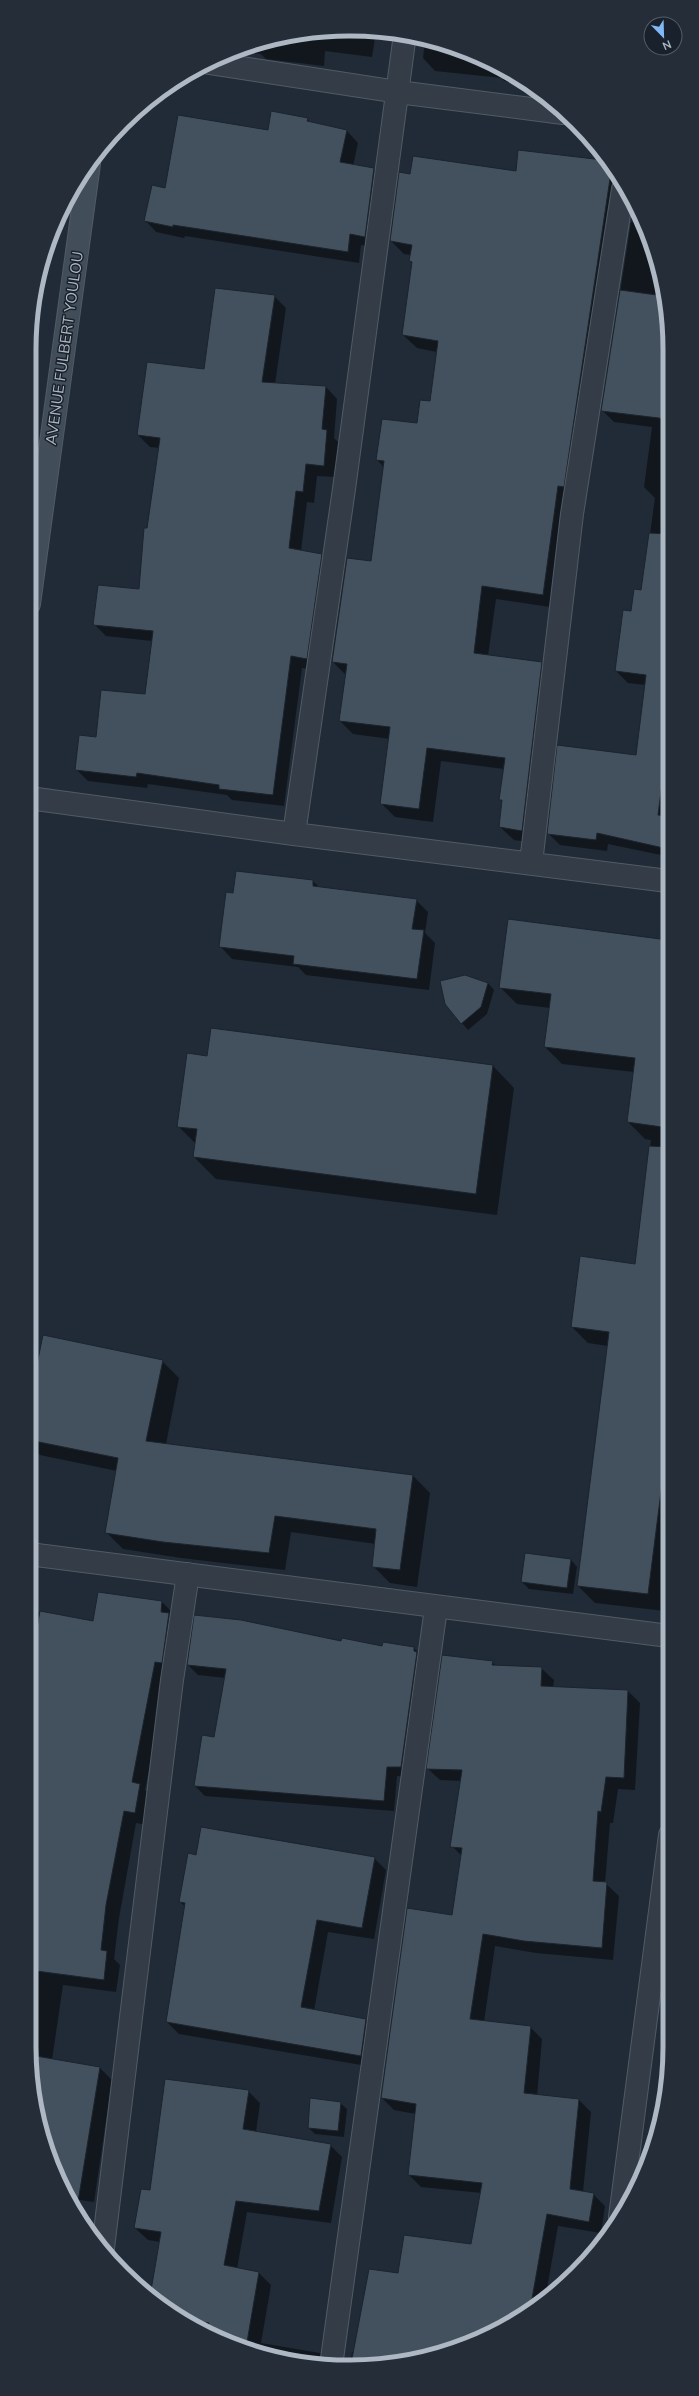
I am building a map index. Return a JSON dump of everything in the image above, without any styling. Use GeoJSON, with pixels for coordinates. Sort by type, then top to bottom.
{"type":"FeatureCollection","features":[{"type":"Feature","properties":{"kind":"main road","name":"AVENUE FULBERT YOULOU"},"geometry":{"type":"LineString","coordinates":[[36,553],[87,178]]}},
{"type":"Feature","properties":{"kind":"street"},"geometry":{"type":"LineString","coordinates":[[294,834],[343,497],[404,41]]}},
{"type":"Feature","properties":{"kind":"street"},"geometry":{"type":"LineString","coordinates":[[219,65],[398,92],[553,112]]}},
{"type":"Feature","properties":{"kind":"street"},"geometry":{"type":"LineString","coordinates":[[531,864],[572,514],[622,195]]}},
{"type":"Feature","properties":{"kind":"street"},"geometry":{"type":"LineString","coordinates":[[36,799],[294,834],[663,879]]}},
{"type":"Feature","properties":{"kind":"street"},"geometry":{"type":"LineString","coordinates":[[36,1555],[436,1608],[663,1635]]}},
{"type":"Feature","properties":{"kind":"street"},"geometry":{"type":"LineString","coordinates":[[104,2241],[172,1680],[188,1574]]}},
{"type":"Feature","properties":{"kind":"street"},"geometry":{"type":"LineString","coordinates":[[333,2359],[436,1608]]}},
{"type":"Feature","properties":{"kind":"street"},"geometry":{"type":"LineString","coordinates":[[622,2201],[663,1888]]}},
{"type":"Feature","properties":{"kind":"building"},"geometry":{"type":"Polygon","coordinates":[[[271,111],[308,118],[307,121],[347,130],[340,162],[374,168],[365,237],[350,234],[348,252],[173,225],[173,227],[144,221],[152,185],[165,188],[178,115],[268,130],[271,111]]]}},
{"type":"Feature","properties":{"kind":"building"},"geometry":{"type":"Polygon","coordinates":[[[518,150],[598,159],[610,176],[564,487],[558,486],[543,595],[482,586],[474,653],[542,662],[522,831],[499,827],[502,800],[499,800],[505,758],[427,748],[419,809],[380,804],[390,727],[339,721],[347,664],[332,662],[347,558],[371,561],[384,461],[376,460],[382,419],[417,423],[420,400],[430,401],[438,341],[402,335],[412,262],[409,261],[412,245],[390,241],[399,172],[410,174],[413,156],[516,171],[518,150]]]}},
{"type":"Feature","properties":{"kind":"building"},"geometry":{"type":"Polygon","coordinates":[[[215,288],[275,295],[262,382],[326,386],[322,429],[327,430],[324,466],[306,464],[303,492],[296,491],[289,548],[322,554],[307,659],[291,656],[273,795],[219,789],[219,785],[137,773],[136,777],[75,770],[79,735],[96,737],[101,690],[145,694],[153,631],[93,625],[98,585],[139,589],[144,528],[147,528],[160,438],[137,435],[147,362],[204,369],[215,288]]]}},
{"type":"Feature","properties":{"kind":"building"},"geometry":{"type":"Polygon","coordinates":[[[620,290],[658,295],[663,350],[663,419],[601,411],[620,290]]]}},
{"type":"Feature","properties":{"kind":"building"},"geometry":{"type":"Polygon","coordinates":[[[649,533],[663,534],[663,776],[658,815],[663,816],[663,848],[597,833],[596,840],[547,834],[557,745],[636,755],[646,675],[615,671],[623,610],[631,611],[634,589],[641,590],[649,533]]]}},
{"type":"Feature","properties":{"kind":"building"},"geometry":{"type":"Polygon","coordinates":[[[236,871],[313,880],[313,886],[417,899],[412,929],[424,930],[417,979],[293,964],[294,956],[219,947],[226,892],[233,893],[236,871]]]}},
{"type":"Feature","properties":{"kind":"building"},"geometry":{"type":"Polygon","coordinates":[[[508,919],[663,939],[663,1127],[627,1122],[635,1058],[544,1047],[551,994],[499,988],[508,919]]]}},
{"type":"Feature","properties":{"kind":"building"},"geometry":{"type":"Polygon","coordinates":[[[465,975],[488,983],[481,1007],[461,1024],[445,1004],[440,981],[465,975]]]}},
{"type":"Feature","properties":{"kind":"building"},"geometry":{"type":"Polygon","coordinates":[[[211,1028],[493,1065],[476,1194],[193,1157],[197,1129],[177,1127],[187,1053],[207,1056],[211,1028]]]}},
{"type":"Feature","properties":{"kind":"building"},"geometry":{"type":"Polygon","coordinates":[[[649,1146],[663,1147],[663,1476],[648,1594],[577,1586],[609,1332],[571,1327],[580,1256],[635,1264],[649,1146]]]}},
{"type":"Feature","properties":{"kind":"building"},"geometry":{"type":"Polygon","coordinates":[[[43,1335],[163,1360],[146,1441],[413,1475],[400,1570],[372,1567],[376,1529],[275,1516],[269,1553],[163,1542],[105,1533],[118,1458],[36,1441],[36,1369],[43,1335]]]}},
{"type":"Feature","properties":{"kind":"building"},"geometry":{"type":"Polygon","coordinates":[[[525,1553],[571,1559],[567,1588],[521,1582],[525,1553]]]}},
{"type":"Feature","properties":{"kind":"building"},"geometry":{"type":"Polygon","coordinates":[[[98,1592],[162,1601],[161,1612],[169,1613],[162,1663],[155,1662],[132,1782],[140,1784],[135,1813],[124,1811],[106,1905],[101,1950],[107,1951],[104,1980],[36,1971],[36,1633],[40,1611],[93,1621],[98,1592]]]}},
{"type":"Feature","properties":{"kind":"building"},"geometry":{"type":"Polygon","coordinates":[[[194,1615],[241,1620],[341,1641],[342,1638],[382,1646],[383,1642],[414,1647],[414,1651],[417,1652],[401,1767],[387,1767],[384,1801],[194,1786],[202,1735],[214,1737],[226,1669],[187,1665],[194,1615]]]}},
{"type":"Feature","properties":{"kind":"building"},"geometry":{"type":"Polygon","coordinates":[[[442,1655],[493,1661],[492,1665],[542,1667],[541,1686],[628,1690],[624,1778],[606,1777],[601,1812],[598,1811],[593,1881],[607,1882],[602,1948],[524,1941],[483,1934],[470,2019],[531,2026],[524,2093],[579,2099],[570,2189],[594,2193],[589,2222],[547,2214],[532,2301],[524,2307],[488,2328],[431,2349],[390,2357],[352,2360],[369,2269],[398,2273],[404,2235],[471,2244],[482,2183],[408,2175],[416,2104],[381,2098],[407,1908],[452,1915],[462,1848],[450,1847],[462,1770],[426,1769],[442,1655]]]}},
{"type":"Feature","properties":{"kind":"building"},"geometry":{"type":"Polygon","coordinates":[[[201,1827],[375,1857],[362,1928],[317,1920],[301,2007],[366,2019],[361,2056],[166,2022],[185,1903],[179,1902],[188,1853],[196,1855],[201,1827]]]}},
{"type":"Feature","properties":{"kind":"building"},"geometry":{"type":"Polygon","coordinates":[[[36,2056],[100,2067],[78,2203],[60,2166],[47,2128],[42,2108],[36,2056]]]}},
{"type":"Feature","properties":{"kind":"building"},"geometry":{"type":"Polygon","coordinates":[[[165,2079],[249,2090],[243,2129],[331,2144],[319,2211],[236,2201],[224,2265],[259,2272],[247,2342],[211,2328],[209,2327],[209,2323],[198,2321],[193,2318],[175,2307],[151,2289],[161,2232],[134,2228],[141,2189],[150,2190],[165,2079]]]}},
{"type":"Feature","properties":{"kind":"building"},"geometry":{"type":"Polygon","coordinates":[[[310,2098],[341,2102],[338,2131],[308,2128],[310,2098]]]}}]}
